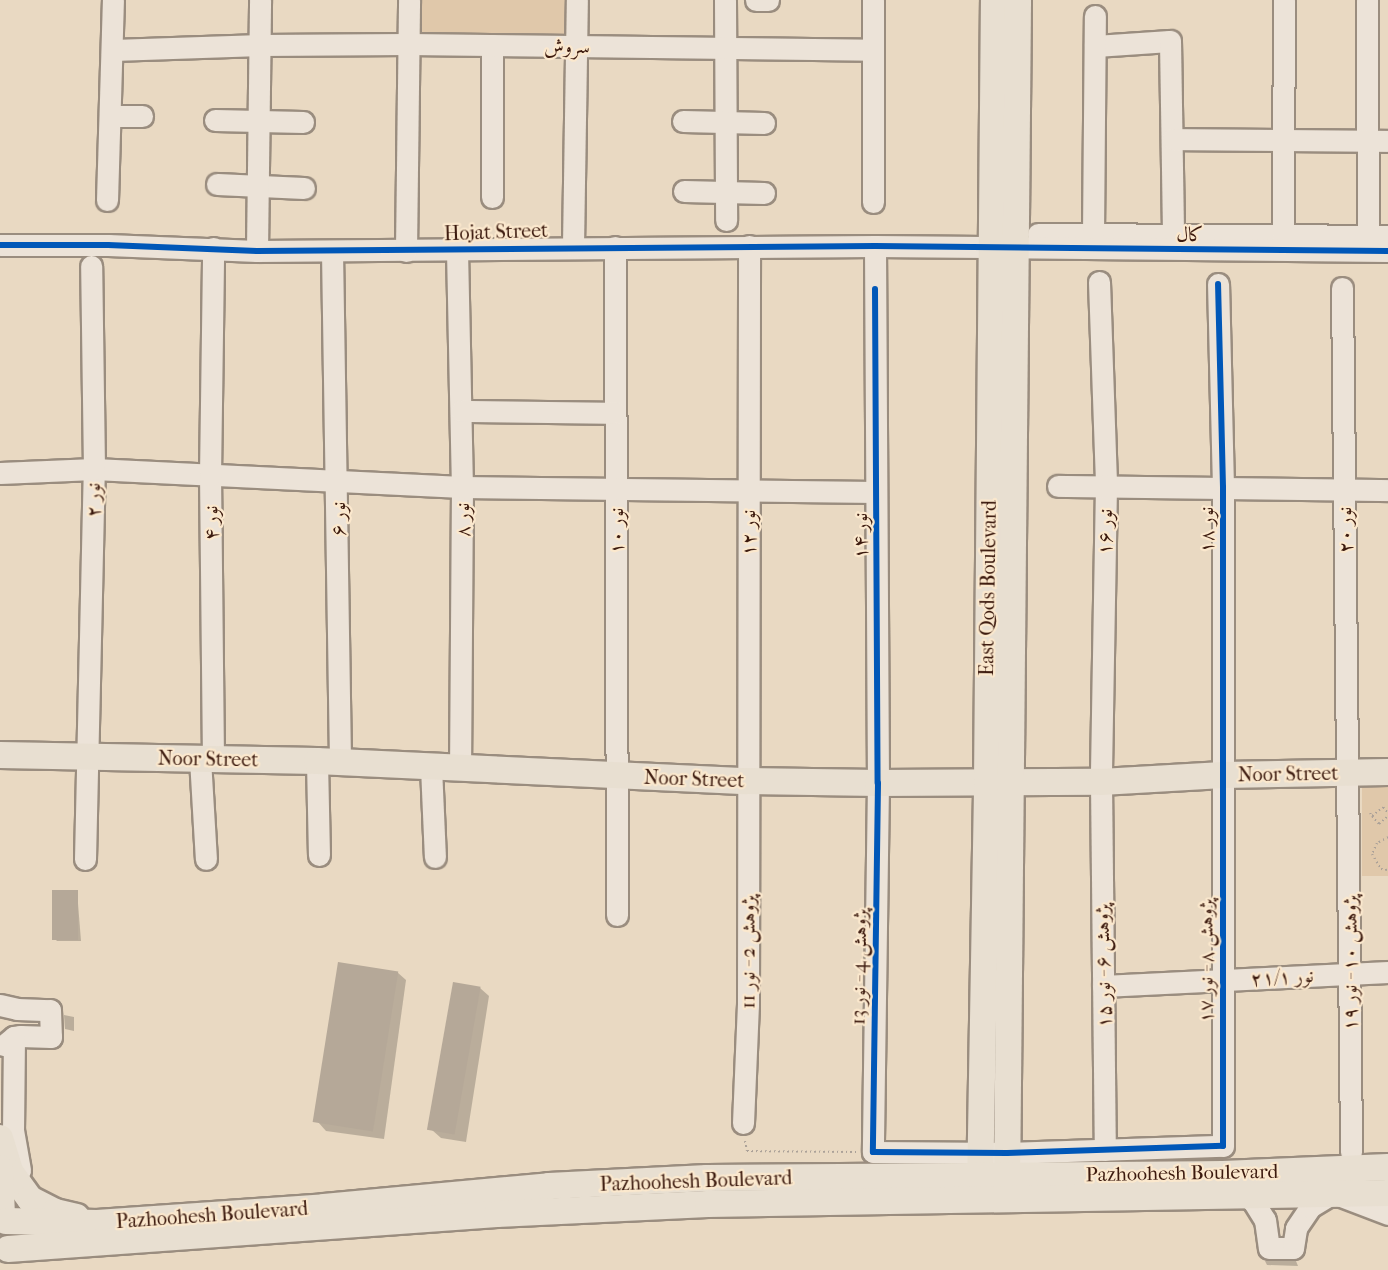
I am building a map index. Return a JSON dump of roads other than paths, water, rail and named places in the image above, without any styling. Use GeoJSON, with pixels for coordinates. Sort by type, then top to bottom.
{"type":"FeatureCollection","features":[{"type":"Feature","properties":{"kind":"main road","name":"East Qods Boulevard"},"geometry":{"type":"LineString","coordinates":[[994,0],[1008,243]]}},
{"type":"Feature","properties":{"kind":"main road","name":"East Qods Boulevard"},"geometry":{"type":"LineString","coordinates":[[980,1176],[999,783],[1008,243],[1018,0]]}},
{"type":"Feature","properties":{"kind":"main road","name":"Noor Street"},"geometry":{"type":"LineString","coordinates":[[0,755],[328,762],[747,781],[878,783],[1101,782],[1223,775],[1388,772]]}},
{"type":"Feature","properties":{"kind":"main road","name":"East Qods Boulevard"},"geometry":{"type":"LineString","coordinates":[[999,783],[1007,1176]]}},
{"type":"Feature","properties":{"kind":"main road"},"geometry":{"type":"LineString","coordinates":[[0,1138],[11,1173],[30,1199],[55,1212],[97,1223]]}},
{"type":"Feature","properties":{"kind":"main road","name":"Pazhoohesh Boulevard"},"geometry":{"type":"LineString","coordinates":[[3,1217],[97,1223],[648,1180],[1223,1174],[1388,1167]]}},
{"type":"Feature","properties":{"kind":"main road"},"geometry":{"type":"LineString","coordinates":[[0,1168],[3,1217],[10,1230],[4,1254]]}},
{"type":"Feature","properties":{"kind":"main road","name":"Pazhoohesh Boulevard"},"geometry":{"type":"LineString","coordinates":[[4,1254],[497,1214],[708,1204],[980,1176]]}},
{"type":"Feature","properties":{"kind":"main road","name":"Pazhoohesh Boulevard"},"geometry":{"type":"LineString","coordinates":[[1007,1176],[1243,1194],[1388,1192]]}},
{"type":"Feature","properties":{"kind":"street"},"geometry":{"type":"LineString","coordinates":[[107,200],[113,0]]}},
{"type":"Feature","properties":{"kind":"street"},"geometry":{"type":"LineString","coordinates":[[257,251],[260,0]]}},
{"type":"Feature","properties":{"kind":"street"},"geometry":{"type":"LineString","coordinates":[[406,251],[409,0]]}},
{"type":"Feature","properties":{"kind":"street"},"geometry":{"type":"LineString","coordinates":[[573,246],[577,0]]}},
{"type":"Feature","properties":{"kind":"street"},"geometry":{"type":"LineString","coordinates":[[724,0],[726,220]]}},
{"type":"Feature","properties":{"kind":"street"},"geometry":{"type":"LineString","coordinates":[[756,0],[768,0]]}},
{"type":"Feature","properties":{"kind":"street"},"geometry":{"type":"LineString","coordinates":[[873,0],[873,202]]}},
{"type":"Feature","properties":{"kind":"street"},"geometry":{"type":"LineString","coordinates":[[1283,235],[1284,0]]}},
{"type":"Feature","properties":{"kind":"street"},"geometry":{"type":"LineString","coordinates":[[1367,0],[1378,141],[1378,236]]}},
{"type":"Feature","properties":{"kind":"street"},"geometry":{"type":"LineString","coordinates":[[1093,234],[1095,16]]}},
{"type":"Feature","properties":{"kind":"street"},"geometry":{"type":"LineString","coordinates":[[1095,46],[1170,41],[1173,235]]}},
{"type":"Feature","properties":{"kind":"street","name":"سروش"},"geometry":{"type":"LineString","coordinates":[[113,50],[261,45],[408,44],[873,50]]}},
{"type":"Feature","properties":{"kind":"street"},"geometry":{"type":"LineString","coordinates":[[492,45],[492,197]]}},
{"type":"Feature","properties":{"kind":"street"},"geometry":{"type":"LineString","coordinates":[[111,116],[142,116]]}},
{"type":"Feature","properties":{"kind":"street"},"geometry":{"type":"LineString","coordinates":[[215,120],[303,122]]}},
{"type":"Feature","properties":{"kind":"street"},"geometry":{"type":"LineString","coordinates":[[683,121],[764,123]]}},
{"type":"Feature","properties":{"kind":"street"},"geometry":{"type":"LineString","coordinates":[[1173,139],[1378,141]]}},
{"type":"Feature","properties":{"kind":"street"},"geometry":{"type":"LineString","coordinates":[[217,184],[304,188]]}},
{"type":"Feature","properties":{"kind":"street"},"geometry":{"type":"LineString","coordinates":[[684,190],[764,193]]}},
{"type":"Feature","properties":{"kind":"street","name":"کال"},"geometry":{"type":"LineString","coordinates":[[1008,243],[1093,234],[1378,236]]}},
{"type":"Feature","properties":{"kind":"street","name":"کال"},"geometry":{"type":"LineString","coordinates":[[1008,243],[1388,251]]}},
{"type":"Feature","properties":{"kind":"street","name":"Hojat Street"},"geometry":{"type":"LineString","coordinates":[[0,245],[213,248],[257,251],[406,251],[573,246],[875,246],[1008,243]]}},
{"type":"Feature","properties":{"kind":"street","name":"نور ۱۲"},"geometry":{"type":"LineString","coordinates":[[747,781],[749,246]]}},
{"type":"Feature","properties":{"kind":"street","name":"نور ۱۴"},"geometry":{"type":"LineString","coordinates":[[875,246],[878,783]]}},
{"type":"Feature","properties":{"kind":"street","name":"نور ۱۰"},"geometry":{"type":"LineString","coordinates":[[615,247],[617,915]]}},
{"type":"Feature","properties":{"kind":"street","name":"نور ۴"},"geometry":{"type":"LineString","coordinates":[[206,859],[213,248]]}},
{"type":"Feature","properties":{"kind":"street","name":"نور ۸"},"geometry":{"type":"LineString","coordinates":[[457,249],[462,487],[460,768]]}},
{"type":"Feature","properties":{"kind":"street","name":"نور ۶"},"geometry":{"type":"LineString","coordinates":[[319,855],[328,762],[338,480],[332,251]]}},
{"type":"Feature","properties":{"kind":"street","name":"نور ۲"},"geometry":{"type":"LineString","coordinates":[[85,859],[94,470],[91,266]]}},
{"type":"Feature","properties":{"kind":"street","name":"نور ۱۶"},"geometry":{"type":"LineString","coordinates":[[1100,282],[1106,485],[1101,782]]}},
{"type":"Feature","properties":{"kind":"street","name":"نور ۱۸"},"geometry":{"type":"LineString","coordinates":[[1218,284],[1223,487],[1223,775]]}},
{"type":"Feature","properties":{"kind":"street","name":"نور ۲۰"},"geometry":{"type":"LineString","coordinates":[[1342,288],[1349,773]]}},
{"type":"Feature","properties":{"kind":"street"},"geometry":{"type":"LineString","coordinates":[[461,411],[615,413]]}},
{"type":"Feature","properties":{"kind":"street"},"geometry":{"type":"LineString","coordinates":[[0,473],[94,470],[462,487],[876,492]]}},
{"type":"Feature","properties":{"kind":"street"},"geometry":{"type":"LineString","coordinates":[[1058,486],[1388,490]]}},
{"type":"Feature","properties":{"kind":"street"},"geometry":{"type":"LineString","coordinates":[[431,767],[435,857]]}},
{"type":"Feature","properties":{"kind":"street","name":"پژوهش ۱۰ - نور ۱۹"},"geometry":{"type":"LineString","coordinates":[[1349,773],[1351,1152]]}},
{"type":"Feature","properties":{"kind":"street","name":"پژوهش ۸ - نور ۱۷"},"geometry":{"type":"LineString","coordinates":[[1105,1150],[1223,1146],[1223,775]]}},
{"type":"Feature","properties":{"kind":"street","name":"پژوهش 2 - نور 11"},"geometry":{"type":"LineString","coordinates":[[743,1124],[748,1005],[747,781]]}},
{"type":"Feature","properties":{"kind":"street","name":"پژوهش ۶ - نور ۱۵"},"geometry":{"type":"LineString","coordinates":[[1101,782],[1105,1150]]}},
{"type":"Feature","properties":{"kind":"street","name":"پژوهش 4 - نور 13"},"geometry":{"type":"LineString","coordinates":[[878,783],[873,1152],[980,1176]]}},
{"type":"Feature","properties":{"kind":"street","name":"نور ۲۱/۱"},"geometry":{"type":"LineString","coordinates":[[1103,986],[1388,972]]}},
{"type":"Feature","properties":{"kind":"street"},"geometry":{"type":"LineString","coordinates":[[0,1005],[17,1009],[50,1010],[51,1037],[7,1044],[18,1166],[30,1199]]}},
{"type":"Feature","properties":{"kind":"street"},"geometry":{"type":"LineString","coordinates":[[980,1176],[1007,1176],[1105,1150]]}},
{"type":"Feature","properties":{"kind":"street"},"geometry":{"type":"LineString","coordinates":[[1243,1194],[1253,1201],[1265,1220],[1269,1248],[1293,1248],[1296,1228],[1310,1206],[1333,1193],[1388,1214]]}}]}
